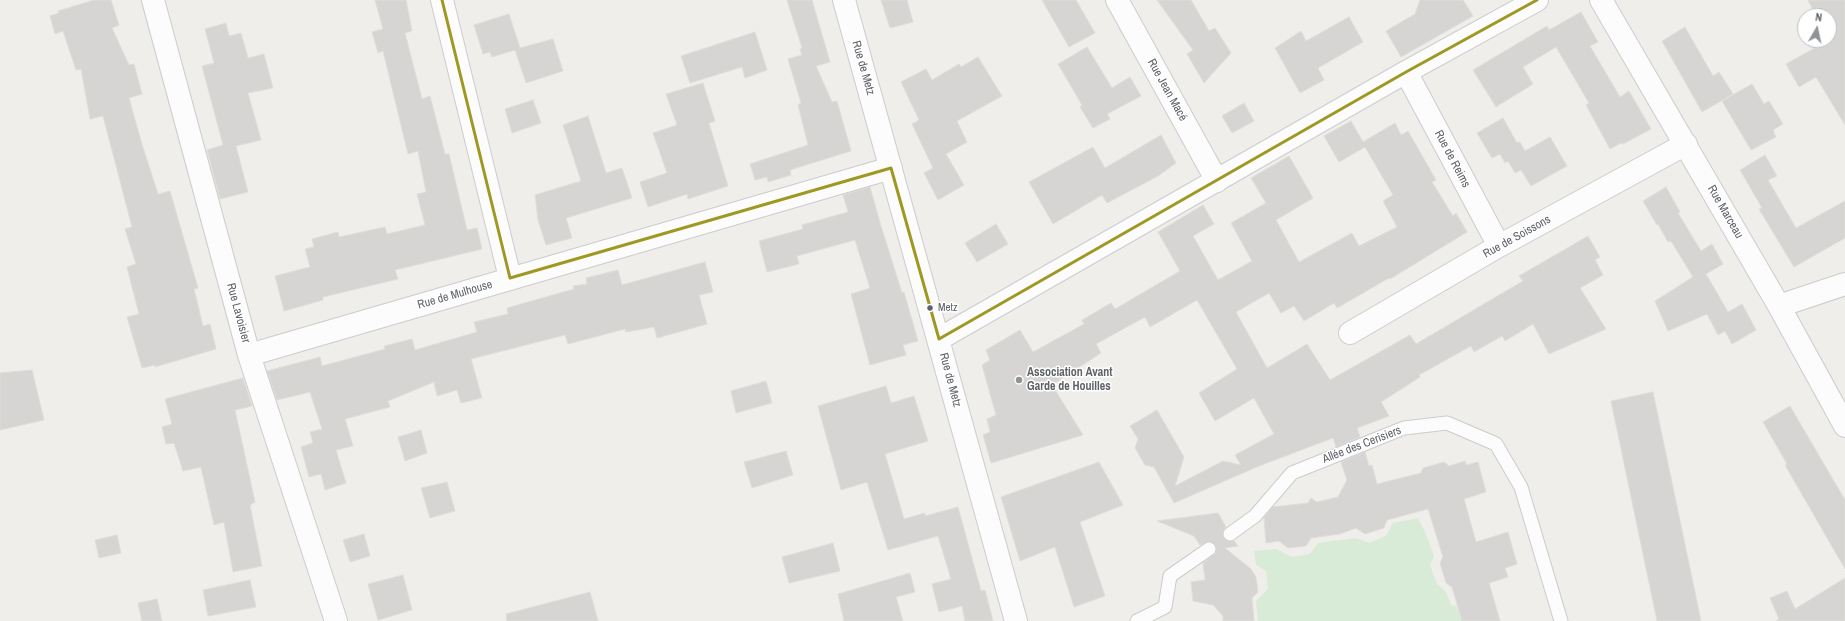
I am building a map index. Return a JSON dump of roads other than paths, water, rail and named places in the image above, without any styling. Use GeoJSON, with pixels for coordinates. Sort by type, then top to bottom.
{"type":"FeatureCollection","features":[{"type":"Feature","properties":{"kind":"street","name":"Rue Lavoisier"},"geometry":{"type":"LineString","coordinates":[[153,0],[249,355],[336,621]]}},
{"type":"Feature","properties":{"kind":"street"},"geometry":{"type":"LineString","coordinates":[[442,0],[510,278]]}},
{"type":"Feature","properties":{"kind":"street","name":"Rue de Metz"},"geometry":{"type":"LineString","coordinates":[[844,0],[1016,621]]}},
{"type":"Feature","properties":{"kind":"street","name":"Rue Jean Macé"},"geometry":{"type":"LineString","coordinates":[[1117,0],[1217,181]]}},
{"type":"Feature","properties":{"kind":"street"},"geometry":{"type":"LineString","coordinates":[[939,339],[1406,72],[1537,0]]}},
{"type":"Feature","properties":{"kind":"street","name":"Rue Marceau"},"geometry":{"type":"LineString","coordinates":[[1601,0],[1686,144],[1845,426]]}},
{"type":"Feature","properties":{"kind":"street","name":"Rue de Reims"},"geometry":{"type":"LineString","coordinates":[[1406,72],[1500,246]]}},
{"type":"Feature","properties":{"kind":"street","name":"Rue de Soissons"},"geometry":{"type":"LineString","coordinates":[[1350,333],[1500,246],[1686,144]]}},
{"type":"Feature","properties":{"kind":"street","name":"Rue de Mulhouse"},"geometry":{"type":"LineString","coordinates":[[249,355],[891,168]]}},
{"type":"Feature","properties":{"kind":"street"},"geometry":{"type":"LineString","coordinates":[[1778,306],[1845,284]]}},
{"type":"Feature","properties":{"kind":"lane","name":"Allée des Cerisiers"},"geometry":{"type":"LineString","coordinates":[[1230,534],[1255,516],[1292,473],[1404,428],[1447,423],[1496,444],[1521,487],[1561,621]]}},
{"type":"Feature","properties":{"kind":"lane"},"geometry":{"type":"LineString","coordinates":[[1137,621],[1165,607],[1170,576],[1209,549]]}},
{"type":"Feature","properties":{"kind":"place","name":"Metz"},"geometry":{"type":"Point","coordinates":[930,308]}},
{"type":"Feature","properties":{"kind":"place","name":"Association Avant Garde de Houilles"},"geometry":{"type":"Point","coordinates":[1019,380]}}]}
